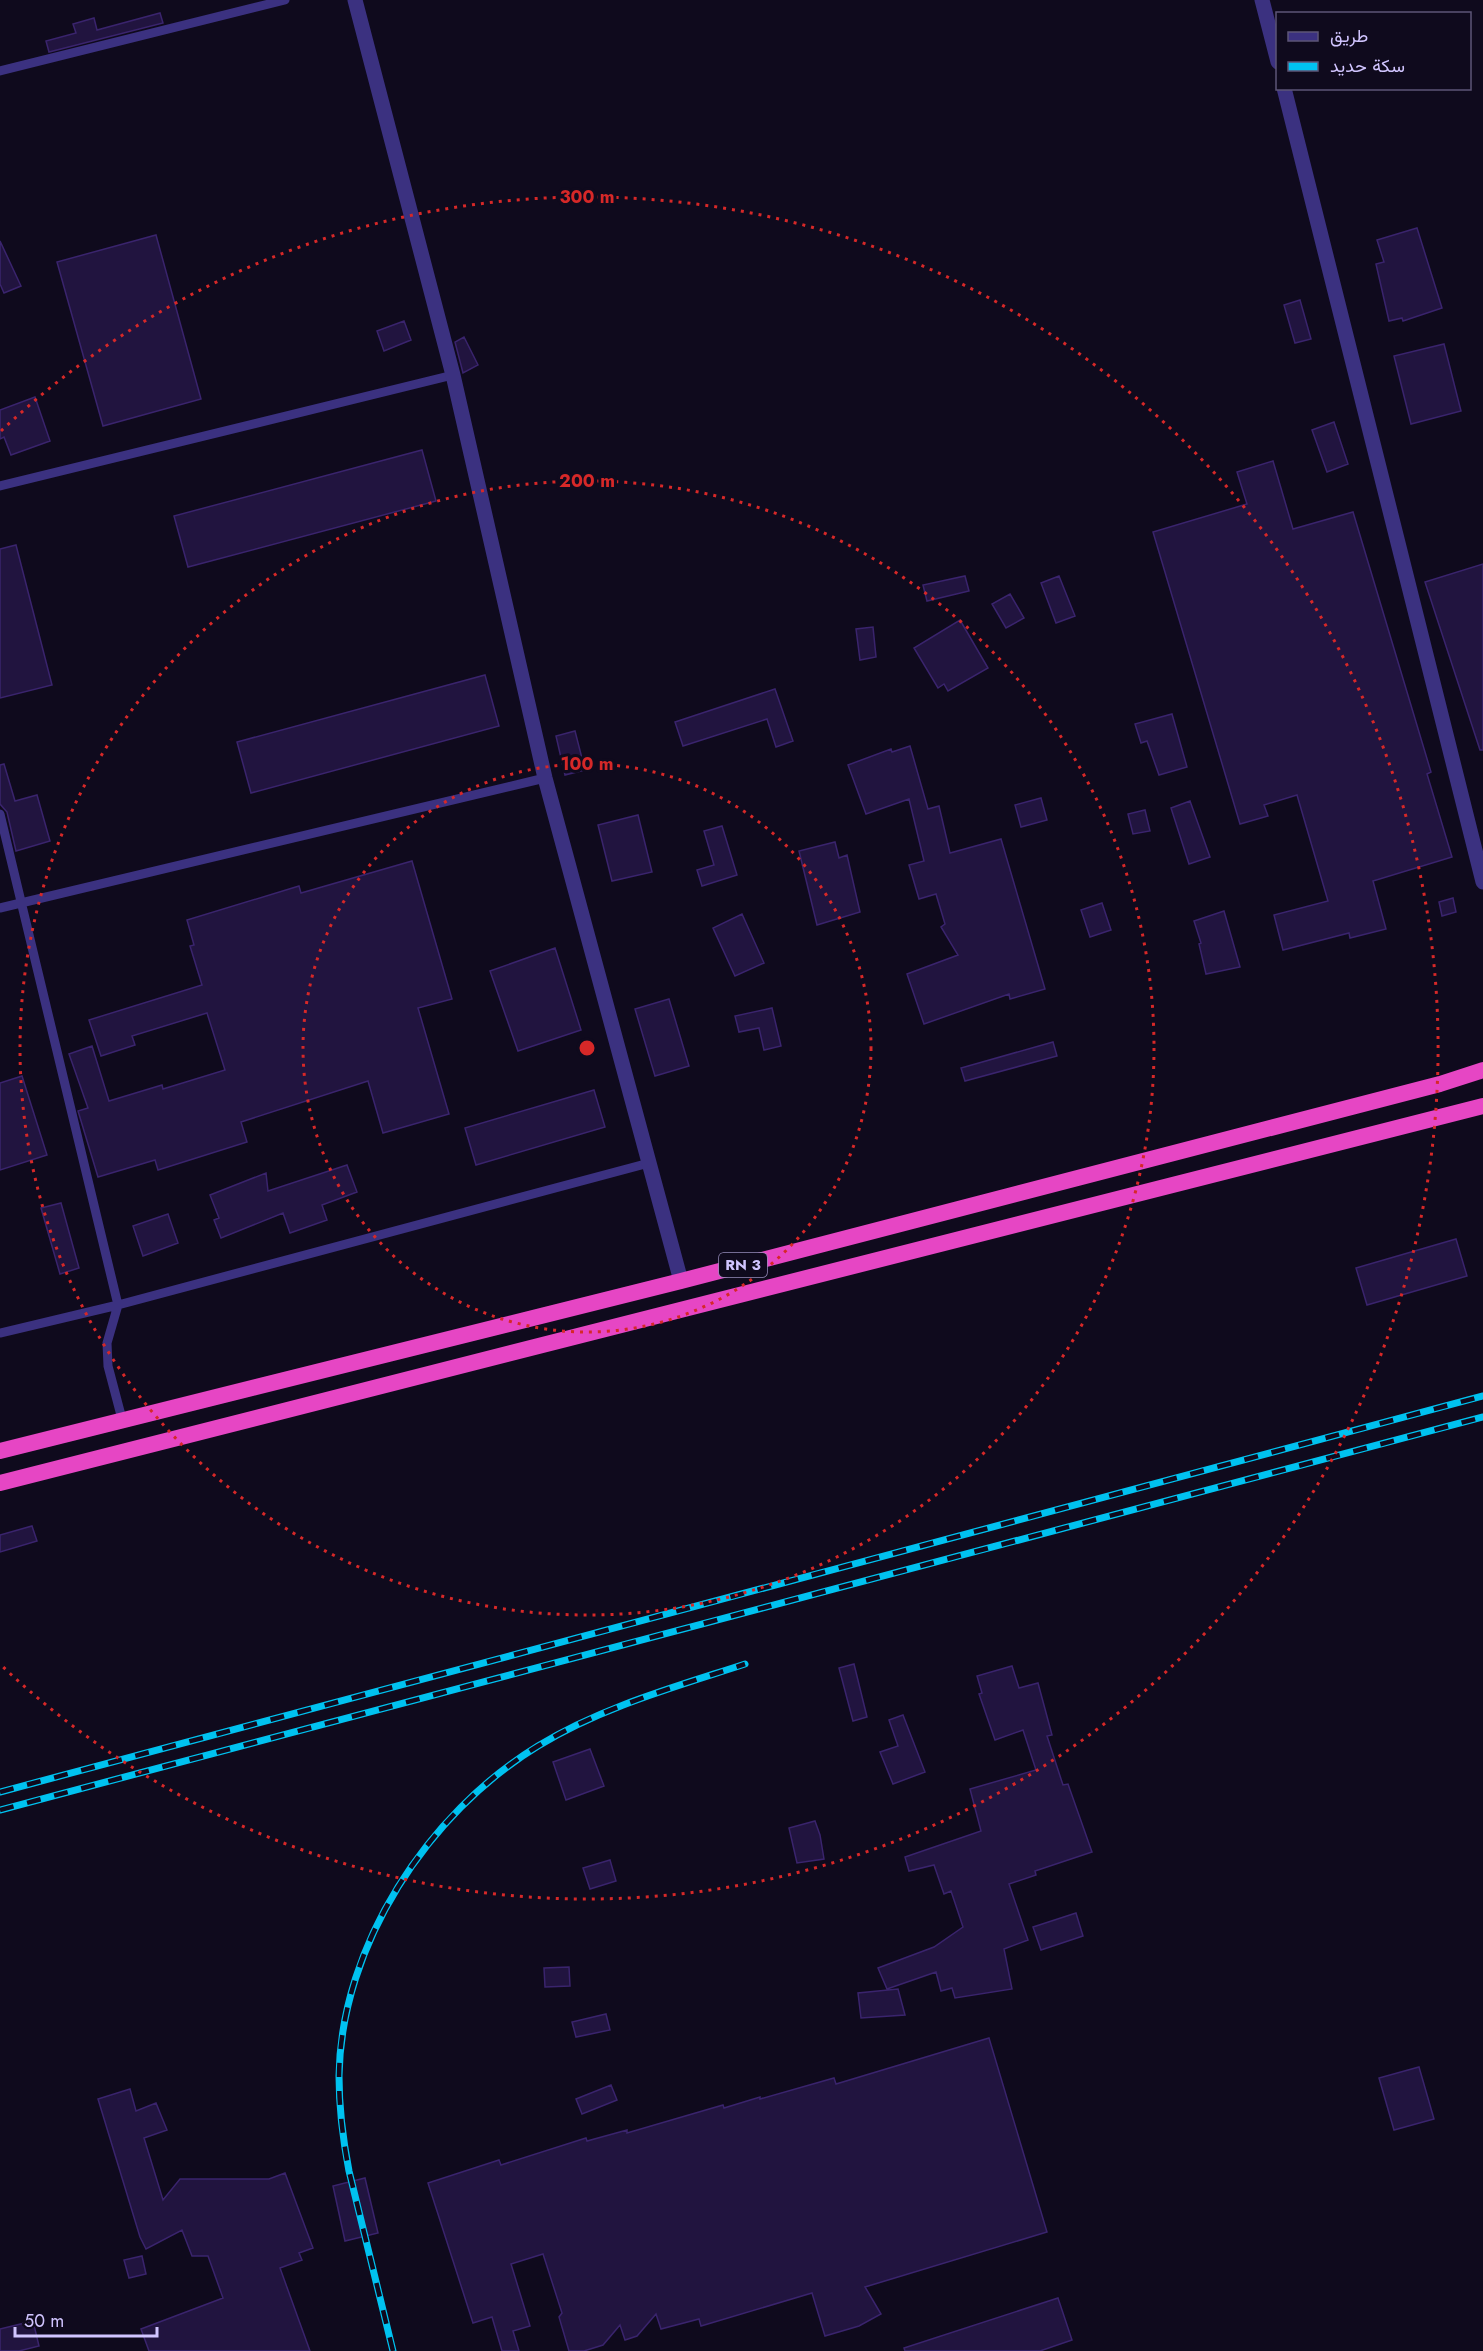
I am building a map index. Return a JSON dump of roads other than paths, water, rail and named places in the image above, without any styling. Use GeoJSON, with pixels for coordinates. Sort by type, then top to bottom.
{"type":"FeatureCollection","features":[{"type":"Feature","properties":{"kind":"highway","name":"RN 3"},"geometry":{"type":"LineString","coordinates":[[0,1450],[681,1281],[1428,1087],[1483,1070]]}},
{"type":"Feature","properties":{"kind":"highway","name":"RN 3"},"geometry":{"type":"LineString","coordinates":[[0,1483],[1483,1106]]}},
{"type":"Feature","properties":{"kind":"street"},"geometry":{"type":"LineString","coordinates":[[356,0],[453,375],[545,777],[681,1281]]}},
{"type":"Feature","properties":{"kind":"street"},"geometry":{"type":"LineString","coordinates":[[1262,0],[1276,54]]}},
{"type":"Feature","properties":{"kind":"street"},"geometry":{"type":"LineString","coordinates":[[1285,90],[1483,882]]}},
{"type":"Feature","properties":{"kind":"lane"},"geometry":{"type":"LineString","coordinates":[[0,71],[285,0]]}},
{"type":"Feature","properties":{"kind":"lane"},"geometry":{"type":"LineString","coordinates":[[0,486],[453,375]]}},
{"type":"Feature","properties":{"kind":"lane"},"geometry":{"type":"LineString","coordinates":[[0,908],[545,777]]}},
{"type":"Feature","properties":{"kind":"lane"},"geometry":{"type":"LineString","coordinates":[[0,814],[118,1305],[107,1343],[108,1366],[122,1419]]}},
{"type":"Feature","properties":{"kind":"lane"},"geometry":{"type":"LineString","coordinates":[[0,1333],[118,1305],[649,1163]]}},
{"type":"Feature","properties":{"kind":"railway"},"geometry":{"type":"LineString","coordinates":[[0,1792],[1483,1396]]}},
{"type":"Feature","properties":{"kind":"railway"},"geometry":{"type":"LineString","coordinates":[[0,1810],[1483,1417]]}},
{"type":"Feature","properties":{"kind":"railway"},"geometry":{"type":"LineString","coordinates":[[393,2351],[349,2171],[340,2100],[339,2076],[344,2027],[355,1979],[374,1932],[398,1887],[427,1845],[461,1807],[498,1774],[538,1746],[588,1720],[639,1699],[745,1664]]}}]}
